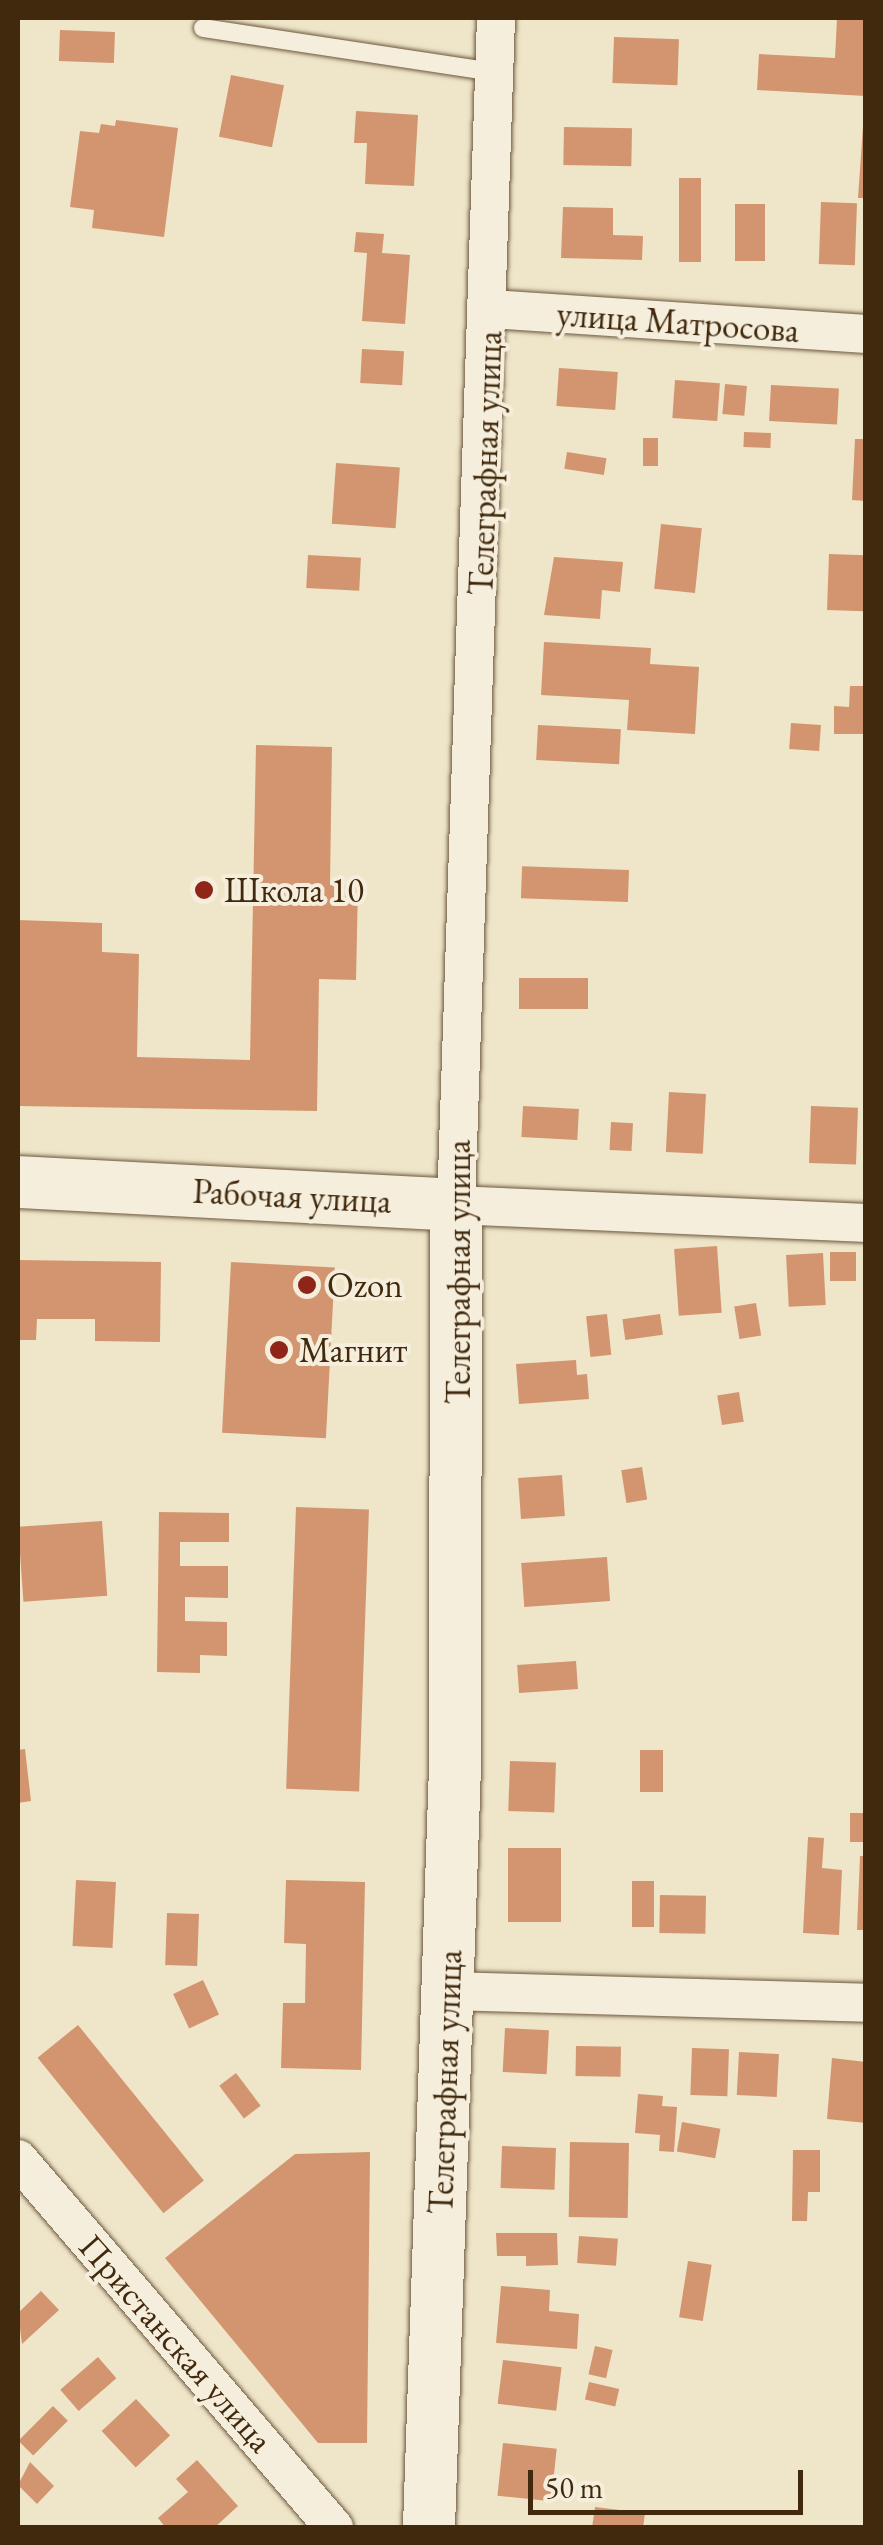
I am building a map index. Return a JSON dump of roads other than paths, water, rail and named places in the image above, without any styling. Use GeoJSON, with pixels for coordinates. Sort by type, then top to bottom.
{"type":"FeatureCollection","features":[{"type":"Feature","properties":{"kind":"street","name":"Телеграфная улица"},"geometry":{"type":"LineString","coordinates":[[429,2528],[449,1991],[456,1205],[490,310],[496,18]]}},
{"type":"Feature","properties":{"kind":"street","name":"улица Матросова"},"geometry":{"type":"LineString","coordinates":[[490,310],[866,334]]}},
{"type":"Feature","properties":{"kind":"street","name":"Рабочая улица"},"geometry":{"type":"LineString","coordinates":[[18,1182],[866,1223]]}},
{"type":"Feature","properties":{"kind":"street"},"geometry":{"type":"LineString","coordinates":[[449,1991],[866,2004]]}},
{"type":"Feature","properties":{"kind":"street","name":"Пристанская улица"},"geometry":{"type":"LineString","coordinates":[[18,2159],[334,2528]]}},
{"type":"Feature","properties":{"kind":"lane"},"geometry":{"type":"LineString","coordinates":[[203,28],[494,72]]}},
{"type":"Feature","properties":{"kind":"place","name":"Школа 10"},"geometry":{"type":"Point","coordinates":[204,890]}},
{"type":"Feature","properties":{"kind":"place","name":"Ozon"},"geometry":{"type":"Point","coordinates":[307,1285]}},
{"type":"Feature","properties":{"kind":"place","name":"Магнит"},"geometry":{"type":"Point","coordinates":[279,1350]}}]}
